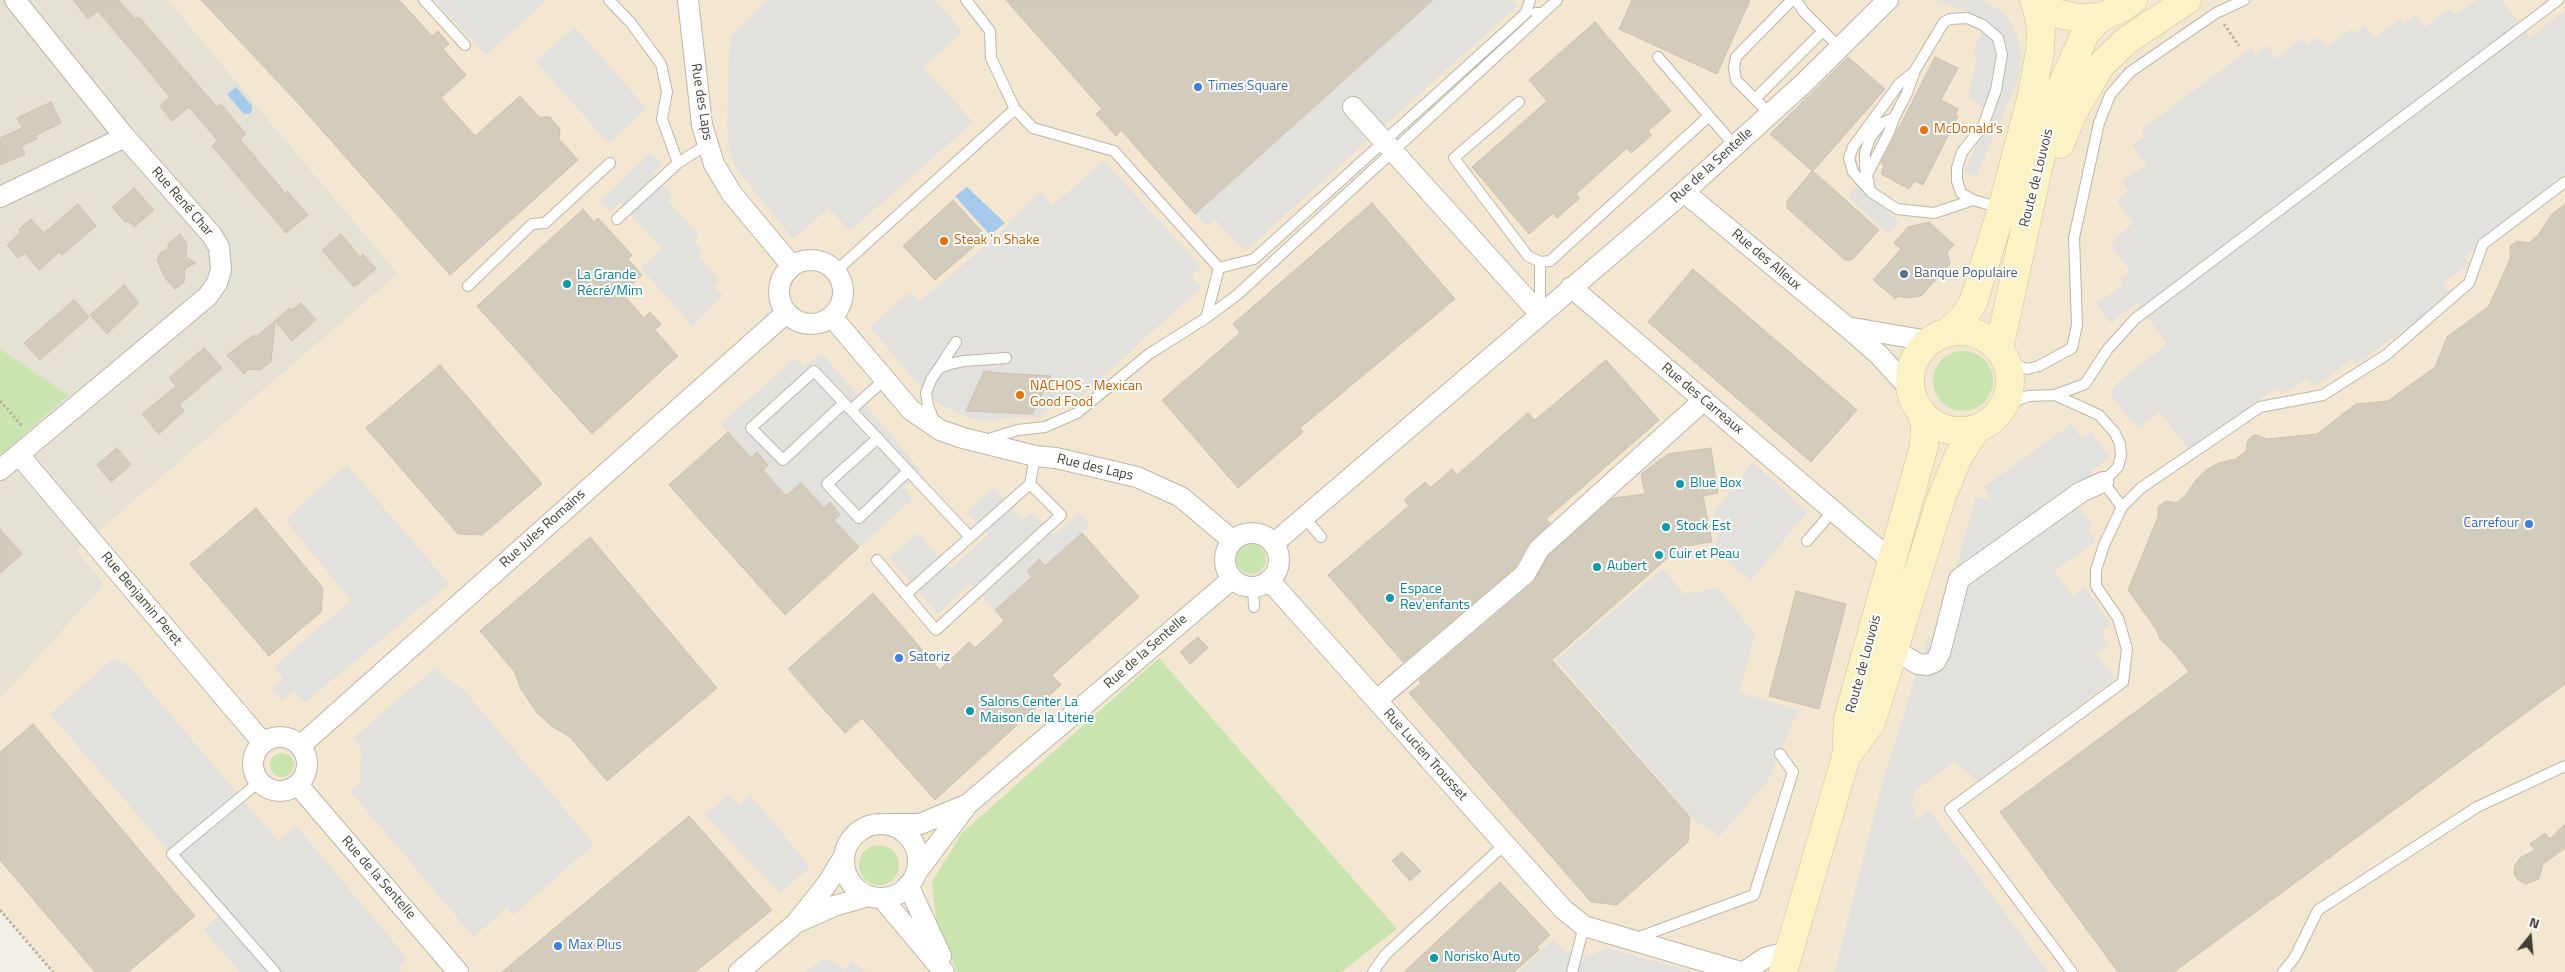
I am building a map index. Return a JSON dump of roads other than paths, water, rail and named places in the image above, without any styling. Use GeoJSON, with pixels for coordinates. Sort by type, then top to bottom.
{"type":"FeatureCollection","features":[{"type":"Feature","properties":{"kind":"main road"},"geometry":{"type":"LineString","coordinates":[[2035,1],[2055,13],[2078,18],[2101,17],[2120,10],[2133,0]]}},
{"type":"Feature","properties":{"kind":"main road"},"geometry":{"type":"LineString","coordinates":[[2039,164],[2053,158],[2074,111],[2101,65],[2126,41],[2187,0]]}},
{"type":"Feature","properties":{"kind":"main road","name":"Route de Louvois"},"geometry":{"type":"LineString","coordinates":[[1938,336],[1964,317],[1973,303],[2002,208],[2031,99],[2040,51],[2041,27],[2035,1]]}},
{"type":"Feature","properties":{"kind":"main road","name":"Route de Louvois"},"geometry":{"type":"LineString","coordinates":[[2002,355],[2039,164],[2060,89],[2086,32],[2101,17]]}},
{"type":"Feature","properties":{"kind":"main road"},"geometry":{"type":"LineString","coordinates":[[1962,331],[1976,333],[1988,340],[2002,355],[2010,384],[2003,406],[1992,419],[1977,428],[1962,431],[1948,429],[1934,423],[1922,414],[1910,389],[1910,376],[1913,362],[1920,350],[1938,336],[1962,331]]}},
{"type":"Feature","properties":{"kind":"main road","name":"Route de Louvois"},"geometry":{"type":"LineString","coordinates":[[1786,962],[1846,757],[1848,718],[1924,446],[1925,426],[1922,414]]}},
{"type":"Feature","properties":{"kind":"main road","name":"Route de Louvois"},"geometry":{"type":"LineString","coordinates":[[1846,757],[1871,723],[1941,499],[1959,455],[1977,428]]}},
{"type":"Feature","properties":{"kind":"street","name":"Rue René Char"},"geometry":{"type":"LineString","coordinates":[[0,470],[208,296],[217,283],[221,258],[215,240],[125,137],[15,0]]}},
{"type":"Feature","properties":{"kind":"street","name":"Rue des Laps"},"geometry":{"type":"LineString","coordinates":[[688,0],[702,125],[714,164],[732,194],[792,266]]}},
{"type":"Feature","properties":{"kind":"street","name":"Rue de la Sentelle"},"geometry":{"type":"LineString","coordinates":[[1273,544],[1684,192],[1770,114],[1839,47],[1880,3]]}},
{"type":"Feature","properties":{"kind":"street"},"geometry":{"type":"LineString","coordinates":[[1353,107],[1540,314]]}},
{"type":"Feature","properties":{"kind":"street"},"geometry":{"type":"LineString","coordinates":[[0,197],[125,137]]}},
{"type":"Feature","properties":{"kind":"street","name":"Rue des Alleux"},"geometry":{"type":"LineString","coordinates":[[1684,192],[1847,327],[1879,355],[1910,389]]}},
{"type":"Feature","properties":{"kind":"street"},"geometry":{"type":"LineString","coordinates":[[807,260],[823,262],[836,271],[844,286],[842,303],[832,317],[817,324],[800,323],[786,313],[779,297],[781,280],[792,266],[807,260]]}},
{"type":"Feature","properties":{"kind":"street","name":"Rue des Carreaux"},"geometry":{"type":"LineString","coordinates":[[1571,287],[1892,561]]}},
{"type":"Feature","properties":{"kind":"street","name":"Rue Jules Romains"},"geometry":{"type":"LineString","coordinates":[[300,746],[786,313]]}},
{"type":"Feature","properties":{"kind":"street","name":"Rue des Laps"},"geometry":{"type":"LineString","coordinates":[[832,317],[912,410],[940,430],[963,438],[982,441],[1035,456],[1056,458],[1137,477],[1180,497],[1233,541]]}},
{"type":"Feature","properties":{"kind":"street","name":"Rue des Alleux"},"geometry":{"type":"LineString","coordinates":[[1847,327],[1938,336]]}},
{"type":"Feature","properties":{"kind":"street"},"geometry":{"type":"LineString","coordinates":[[1377,700],[1525,574],[1539,550],[1704,400]]}},
{"type":"Feature","properties":{"kind":"street","name":"Rue Benjamin Peret"},"geometry":{"type":"LineString","coordinates":[[18,454],[263,743]]}},
{"type":"Feature","properties":{"kind":"street"},"geometry":{"type":"LineString","coordinates":[[1894,650],[1918,664],[1927,665],[1935,662],[1940,653],[1959,580],[2081,492],[2104,482]]}},
{"type":"Feature","properties":{"kind":"street"},"geometry":{"type":"LineString","coordinates":[[1253,533],[1266,538],[1273,544],[1279,561],[1275,574],[1259,592],[1232,579],[1228,572],[1225,556],[1233,541],[1240,536],[1253,533]]}},
{"type":"Feature","properties":{"kind":"street","name":"Rue de la Sentelle"},"geometry":{"type":"LineString","coordinates":[[912,879],[968,804],[1232,579]]}},
{"type":"Feature","properties":{"kind":"street","name":"Rue Lucien Trousset"},"geometry":{"type":"LineString","coordinates":[[1259,592],[1377,700],[1563,910],[1584,926],[1742,972],[1765,958],[1786,962]]}},
{"type":"Feature","properties":{"kind":"street"},"geometry":{"type":"LineString","coordinates":[[278,737],[286,737],[300,746],[305,753],[307,770],[298,785],[282,791],[266,787],[259,782],[254,774],[253,757],[263,743],[278,737]]}},
{"type":"Feature","properties":{"kind":"street","name":"Rue de la Sentelle"},"geometry":{"type":"LineString","coordinates":[[298,785],[458,972]]}},
{"type":"Feature","properties":{"kind":"street","name":"Rue de la Sentelle"},"geometry":{"type":"LineString","coordinates":[[886,824],[920,824],[968,804]]}},
{"type":"Feature","properties":{"kind":"street"},"geometry":{"type":"LineString","coordinates":[[738,972],[796,923],[827,884],[843,858],[849,841],[856,833],[870,826],[886,824],[905,833],[912,841],[916,851],[912,879],[946,972]]}},
{"type":"Feature","properties":{"kind":"street"},"geometry":{"type":"LineString","coordinates":[[843,858],[850,881],[875,897],[946,972]]}},
{"type":"Feature","properties":{"kind":"street"},"geometry":{"type":"LineString","coordinates":[[796,923],[834,906],[900,892],[912,879]]}},
{"type":"Feature","properties":{"kind":"lane"},"geometry":{"type":"LineString","coordinates":[[424,0],[464,45]]}},
{"type":"Feature","properties":{"kind":"lane"},"geometry":{"type":"LineString","coordinates":[[609,0],[631,23],[661,64],[667,92],[662,119],[678,163]]}},
{"type":"Feature","properties":{"kind":"lane"},"geometry":{"type":"LineString","coordinates":[[966,0],[990,31],[991,58],[1014,109],[1033,128],[1114,151],[1219,268]]}},
{"type":"Feature","properties":{"kind":"lane"},"geometry":{"type":"LineString","coordinates":[[982,441],[1018,430],[1045,427],[1077,413],[1149,354],[1206,318],[1237,295],[1526,13],[1530,0]]}},
{"type":"Feature","properties":{"kind":"lane"},"geometry":{"type":"LineString","coordinates":[[1219,268],[1254,259],[1557,0]]}},
{"type":"Feature","properties":{"kind":"lane"},"geometry":{"type":"LineString","coordinates":[[1770,114],[1736,80],[1734,68],[1736,57],[1792,0]]}},
{"type":"Feature","properties":{"kind":"lane"},"geometry":{"type":"LineString","coordinates":[[1796,0],[1804,12],[1839,47]]}},
{"type":"Feature","properties":{"kind":"lane"},"geometry":{"type":"LineString","coordinates":[[2002,355],[2027,368],[2039,366],[2072,348],[2078,324],[2074,238],[2098,122],[2110,95],[2130,72],[2216,13],[2244,0]]}},
{"type":"Feature","properties":{"kind":"lane"},"geometry":{"type":"LineString","coordinates":[[2003,406],[2028,396],[2055,395],[2085,384],[2107,350],[2135,319],[2558,0]]}},
{"type":"Feature","properties":{"kind":"lane"},"geometry":{"type":"LineString","coordinates":[[1526,13],[1543,13]]}},
{"type":"Feature","properties":{"kind":"lane"},"geometry":{"type":"LineString","coordinates":[[1871,192],[1867,175],[1907,93],[1914,72],[1944,22],[1950,19],[1967,18],[1983,25],[1998,38],[2002,55],[1996,90],[1983,126],[1962,152],[1957,168],[1957,181],[1962,193],[1973,200],[2002,208]]}},
{"type":"Feature","properties":{"kind":"lane"},"geometry":{"type":"LineString","coordinates":[[1755,99],[1824,31]]}},
{"type":"Feature","properties":{"kind":"lane"},"geometry":{"type":"LineString","coordinates":[[1658,57],[1734,146]]}},
{"type":"Feature","properties":{"kind":"lane"},"geometry":{"type":"LineString","coordinates":[[1914,72],[1899,84],[1852,147],[1849,158],[1853,172],[1871,192],[1897,209],[1934,213],[1973,200]]}},
{"type":"Feature","properties":{"kind":"lane"},"geometry":{"type":"LineString","coordinates":[[1519,102],[1454,158],[1528,256],[1540,262],[1550,261],[1709,116]]}},
{"type":"Feature","properties":{"kind":"lane"},"geometry":{"type":"LineString","coordinates":[[836,271],[1014,109]]}},
{"type":"Feature","properties":{"kind":"lane"},"geometry":{"type":"LineString","coordinates":[[617,219],[678,163],[708,144]]}},
{"type":"Feature","properties":{"kind":"lane"},"geometry":{"type":"LineString","coordinates":[[468,286],[532,224],[545,223],[610,163]]}},
{"type":"Feature","properties":{"kind":"lane"},"geometry":{"type":"LineString","coordinates":[[2072,972],[1950,809],[2123,682],[2127,649],[2118,618],[2096,586],[2096,570],[2104,545],[2122,507],[2141,488],[2260,407],[2323,394],[2386,355],[2469,283],[2483,244],[2565,182]]}},
{"type":"Feature","properties":{"kind":"lane"},"geometry":{"type":"LineString","coordinates":[[1540,262],[1540,314]]}},
{"type":"Feature","properties":{"kind":"lane"},"geometry":{"type":"LineString","coordinates":[[1206,318],[1219,268]]}},
{"type":"Feature","properties":{"kind":"lane"},"geometry":{"type":"LineString","coordinates":[[940,430],[931,417],[926,393],[937,369],[956,342]]}},
{"type":"Feature","properties":{"kind":"lane"},"geometry":{"type":"LineString","coordinates":[[937,369],[964,361],[1006,358]]}},
{"type":"Feature","properties":{"kind":"lane"},"geometry":{"type":"LineString","coordinates":[[885,379],[848,406],[783,460],[752,428],[814,371],[848,406],[970,537]]}},
{"type":"Feature","properties":{"kind":"lane"},"geometry":{"type":"LineString","coordinates":[[2055,395],[2099,415],[2115,433],[2120,444],[2121,456],[2118,467],[2104,482],[2122,507]]}},
{"type":"Feature","properties":{"kind":"lane"},"geometry":{"type":"LineString","coordinates":[[878,438],[827,484],[859,518],[908,471]]}},
{"type":"Feature","properties":{"kind":"lane"},"geometry":{"type":"LineString","coordinates":[[906,594],[1030,484],[1035,456]]}},
{"type":"Feature","properties":{"kind":"lane"},"geometry":{"type":"LineString","coordinates":[[877,560],[936,630],[1062,515],[1030,484]]}},
{"type":"Feature","properties":{"kind":"lane"},"geometry":{"type":"LineString","coordinates":[[1807,541],[1833,510]]}},
{"type":"Feature","properties":{"kind":"lane"},"geometry":{"type":"LineString","coordinates":[[1304,517],[1321,537]]}},
{"type":"Feature","properties":{"kind":"lane"},"geometry":{"type":"LineString","coordinates":[[1632,940],[1754,895],[1793,772],[1780,754]]}},
{"type":"Feature","properties":{"kind":"lane"},"geometry":{"type":"LineString","coordinates":[[2283,972],[2295,957],[2318,910],[2477,807],[2565,766]]}},
{"type":"Feature","properties":{"kind":"lane"},"geometry":{"type":"LineString","coordinates":[[259,782],[172,854],[275,972]]}},
{"type":"Feature","properties":{"kind":"lane"},"geometry":{"type":"LineString","coordinates":[[1373,972],[1386,954],[1505,844]]}},
{"type":"Feature","properties":{"kind":"lane"},"geometry":{"type":"LineString","coordinates":[[1572,972],[1584,926]]}},
{"type":"Feature","properties":{"kind":"water"},"geometry":{"type":"Polygon","coordinates":[[[236,87],[252,106],[252,111],[249,114],[244,114],[227,94],[236,87]]]}},
{"type":"Feature","properties":{"kind":"water"},"geometry":{"type":"Polygon","coordinates":[[[967,187],[1005,223],[990,235],[955,196],[967,187]]]}},
{"type":"Feature","properties":{"kind":"place","name":"Times Square"},"geometry":{"type":"Point","coordinates":[1198,87]}},
{"type":"Feature","properties":{"kind":"place","name":"McDonald's"},"geometry":{"type":"Point","coordinates":[1924,130]}},
{"type":"Feature","properties":{"kind":"place","name":"Steak 'n Shake"},"geometry":{"type":"Point","coordinates":[944,241]}},
{"type":"Feature","properties":{"kind":"place","name":"Banque Populaire"},"geometry":{"type":"Point","coordinates":[1904,274]}},
{"type":"Feature","properties":{"kind":"place","name":"La Grande Récré/Mim"},"geometry":{"type":"Point","coordinates":[567,284]}},
{"type":"Feature","properties":{"kind":"place","name":"NACHOS - Mexican Good Food"},"geometry":{"type":"Point","coordinates":[1020,395]}},
{"type":"Feature","properties":{"kind":"place","name":"Blue Box"},"geometry":{"type":"Point","coordinates":[1680,484]}},
{"type":"Feature","properties":{"kind":"place","name":"Carrefour"},"geometry":{"type":"Point","coordinates":[2529,524]}},
{"type":"Feature","properties":{"kind":"place","name":"Stock Est"},"geometry":{"type":"Point","coordinates":[1666,527]}},
{"type":"Feature","properties":{"kind":"place","name":"Cuir et Peau"},"geometry":{"type":"Point","coordinates":[1659,555]}},
{"type":"Feature","properties":{"kind":"place","name":"Aubert"},"geometry":{"type":"Point","coordinates":[1597,567]}},
{"type":"Feature","properties":{"kind":"place","name":"Espace Rev'enfants"},"geometry":{"type":"Point","coordinates":[1390,598]}},
{"type":"Feature","properties":{"kind":"place","name":"Satoriz"},"geometry":{"type":"Point","coordinates":[899,658]}},
{"type":"Feature","properties":{"kind":"place","name":"Salons Center La Maison de la Literie"},"geometry":{"type":"Point","coordinates":[970,711]}},
{"type":"Feature","properties":{"kind":"place","name":"Max Plus"},"geometry":{"type":"Point","coordinates":[558,946]}},
{"type":"Feature","properties":{"kind":"place","name":"Norisko Auto"},"geometry":{"type":"Point","coordinates":[1434,958]}}]}
